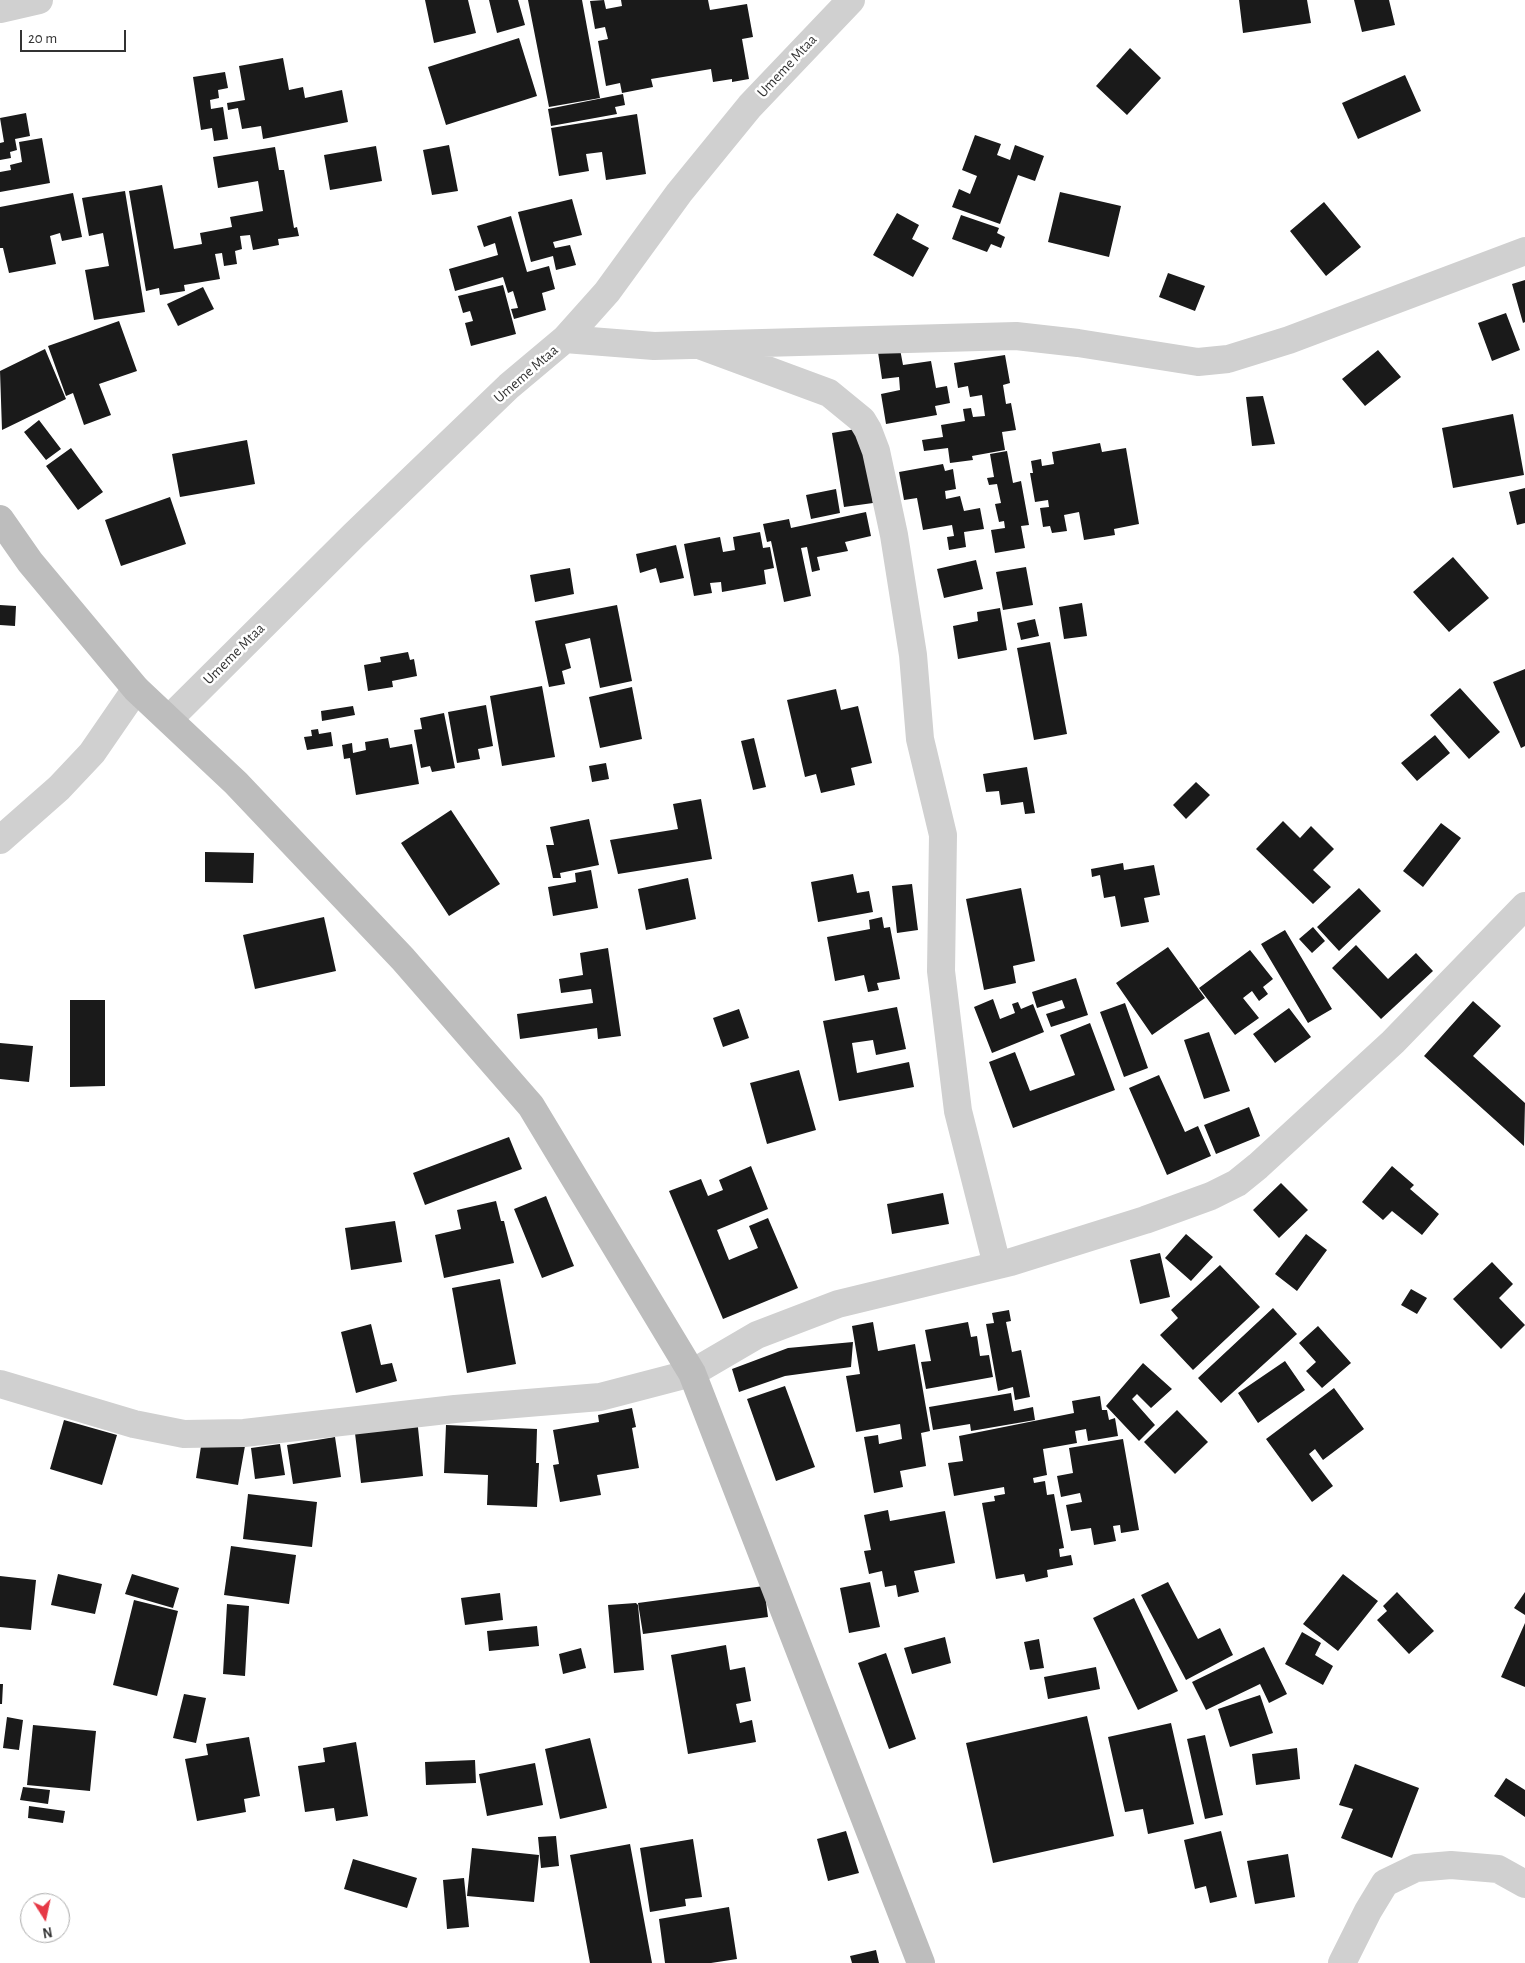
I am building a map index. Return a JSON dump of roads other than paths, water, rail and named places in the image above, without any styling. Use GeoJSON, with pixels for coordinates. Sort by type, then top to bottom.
{"type":"FeatureCollection","features":[{"type":"Feature","properties":{"kind":"street"},"geometry":{"type":"LineString","coordinates":[[0,9],[39,0]]}},
{"type":"Feature","properties":{"kind":"street","name":"Umeme Mtaa"},"geometry":{"type":"LineString","coordinates":[[169,719],[389,501],[509,386],[565,339],[607,292],[679,193],[750,106],[851,0]]}},
{"type":"Feature","properties":{"kind":"street"},"geometry":{"type":"LineString","coordinates":[[565,339],[654,346],[702,346],[1016,336],[1078,343],[1198,362],[1228,359],[1290,340],[1525,251]]}},
{"type":"Feature","properties":{"kind":"street"},"geometry":{"type":"LineString","coordinates":[[702,346],[829,393],[862,420],[876,451],[894,535],[913,655],[920,739],[943,835],[941,971],[958,1111],[997,1265]]}},
{"type":"Feature","properties":{"kind":"street"},"geometry":{"type":"LineString","coordinates":[[0,518],[30,562],[136,689],[236,783],[397,952],[531,1106],[692,1373],[921,1963]]}},
{"type":"Feature","properties":{"kind":"street"},"geometry":{"type":"LineString","coordinates":[[0,840],[59,788],[92,753],[136,689]]}},
{"type":"Feature","properties":{"kind":"street"},"geometry":{"type":"LineString","coordinates":[[0,1384],[134,1424],[184,1434],[244,1433],[455,1409],[600,1397],[692,1373],[757,1335],[838,1304],[997,1265],[1145,1220],[1211,1196],[1237,1183],[1393,1042],[1525,906]]}},
{"type":"Feature","properties":{"kind":"street"},"geometry":{"type":"LineString","coordinates":[[1342,1963],[1368,1911],[1385,1883],[1416,1868],[1451,1865],[1498,1869],[1525,1884]]}}]}
